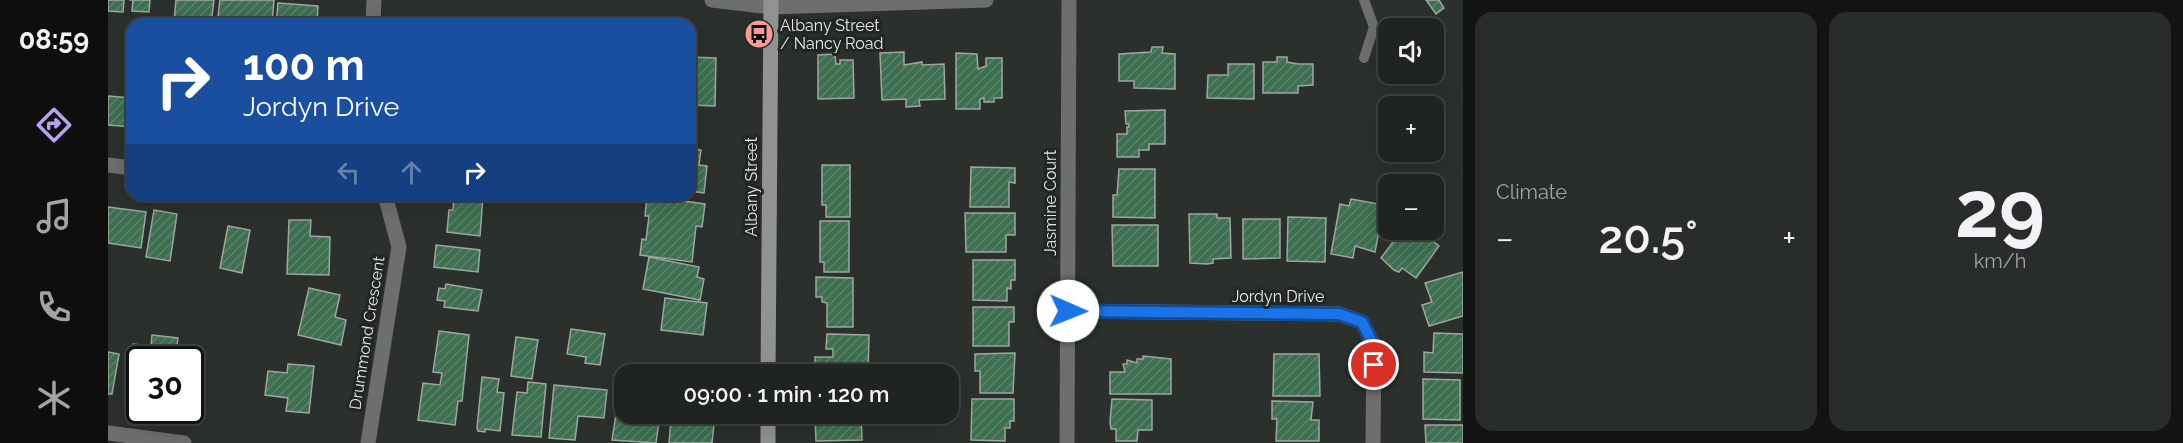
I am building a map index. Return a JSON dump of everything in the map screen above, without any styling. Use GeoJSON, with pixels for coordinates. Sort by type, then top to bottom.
{"type":"FeatureCollection","features":[{"type":"Feature","properties":{"kind":"street"},"geometry":{"type":"LineString","coordinates":[[373,18],[374,0]]}},
{"type":"Feature","properties":{"kind":"street"},"geometry":{"type":"LineString","coordinates":[[712,0],[771,3],[986,0]]}},
{"type":"Feature","properties":{"kind":"street","name":"Jasmine Court"},"geometry":{"type":"LineString","coordinates":[[1066,443],[1069,0]]}},
{"type":"Feature","properties":{"kind":"street","name":"Albany Street"},"geometry":{"type":"LineString","coordinates":[[768,364],[771,3]]}},
{"type":"Feature","properties":{"kind":"street"},"geometry":{"type":"LineString","coordinates":[[108,165],[126,167]]}},
{"type":"Feature","properties":{"kind":"street","name":"Drummond Crescent"},"geometry":{"type":"LineString","coordinates":[[368,443],[399,247],[382,201]]}},
{"type":"Feature","properties":{"kind":"street","name":"Jordyn Drive"},"geometry":{"type":"LineString","coordinates":[[1068,311],[1339,314],[1362,322],[1374,346],[1373,443]]}},
{"type":"Feature","properties":{"kind":"street"},"geometry":{"type":"LineString","coordinates":[[768,424],[768,443]]}},
{"type":"Feature","properties":{"kind":"street"},"geometry":{"type":"LineString","coordinates":[[108,433],[184,443]]}},
{"type":"Feature","properties":{"kind":"lane"},"geometry":{"type":"LineString","coordinates":[[1364,0],[1374,27],[1364,58]]}},
{"type":"Feature","properties":{"kind":"building"},"geometry":{"type":"Polygon","coordinates":[[[108,0],[124,0],[123,12],[108,11],[108,0]]]}},
{"type":"Feature","properties":{"kind":"building"},"geometry":{"type":"Polygon","coordinates":[[[133,0],[150,0],[149,12],[132,11],[133,0]]]}},
{"type":"Feature","properties":{"kind":"building"},"geometry":{"type":"Polygon","coordinates":[[[176,0],[214,0],[212,18],[174,18],[176,0]]]}},
{"type":"Feature","properties":{"kind":"building"},"geometry":{"type":"Polygon","coordinates":[[[220,0],[274,0],[272,18],[218,18],[220,0]]]}},
{"type":"Feature","properties":{"kind":"building"},"geometry":{"type":"Polygon","coordinates":[[[1426,0],[1439,0],[1444,8],[1436,14],[1426,0]]]}},
{"type":"Feature","properties":{"kind":"building"},"geometry":{"type":"Polygon","coordinates":[[[278,3],[318,6],[317,18],[277,18],[278,3]]]}},
{"type":"Feature","properties":{"kind":"building"},"geometry":{"type":"Polygon","coordinates":[[[1152,47],[1163,47],[1162,53],[1175,54],[1175,89],[1134,88],[1134,81],[1119,81],[1119,54],[1151,52],[1152,47]]]}},
{"type":"Feature","properties":{"kind":"building"},"geometry":{"type":"Polygon","coordinates":[[[904,52],[904,65],[922,62],[922,65],[944,64],[945,99],[919,100],[920,106],[906,107],[906,99],[882,100],[880,53],[904,52]]]}},
{"type":"Feature","properties":{"kind":"building"},"geometry":{"type":"Polygon","coordinates":[[[956,53],[977,54],[978,69],[986,66],[986,58],[1002,58],[1002,98],[994,98],[994,102],[984,102],[984,98],[980,99],[980,109],[956,109],[956,53]]]}},
{"type":"Feature","properties":{"kind":"building"},"geometry":{"type":"Polygon","coordinates":[[[835,54],[836,64],[840,64],[840,60],[853,60],[854,98],[818,99],[818,55],[835,54]]]}},
{"type":"Feature","properties":{"kind":"building"},"geometry":{"type":"Polygon","coordinates":[[[696,57],[716,58],[715,106],[696,105],[696,57]]]}},
{"type":"Feature","properties":{"kind":"building"},"geometry":{"type":"Polygon","coordinates":[[[1277,57],[1287,57],[1287,62],[1313,64],[1313,85],[1298,86],[1298,93],[1263,93],[1263,62],[1277,62],[1277,57]]]}},
{"type":"Feature","properties":{"kind":"building"},"geometry":{"type":"Polygon","coordinates":[[[1228,64],[1254,64],[1254,99],[1207,98],[1208,75],[1228,75],[1228,64]]]}},
{"type":"Feature","properties":{"kind":"building"},"geometry":{"type":"Polygon","coordinates":[[[108,96],[126,98],[126,126],[108,125],[108,96]]]}},
{"type":"Feature","properties":{"kind":"building"},"geometry":{"type":"Polygon","coordinates":[[[1165,110],[1165,144],[1149,144],[1149,150],[1139,150],[1139,157],[1117,157],[1117,134],[1127,134],[1127,127],[1129,127],[1129,124],[1126,124],[1125,111],[1165,110]]]}},
{"type":"Feature","properties":{"kind":"building"},"geometry":{"type":"Polygon","coordinates":[[[696,150],[701,150],[699,165],[707,166],[704,193],[696,192],[696,150]]]}},
{"type":"Feature","properties":{"kind":"building"},"geometry":{"type":"Polygon","coordinates":[[[822,165],[850,165],[850,217],[826,217],[826,205],[822,205],[822,165]]]}},
{"type":"Feature","properties":{"kind":"building"},"geometry":{"type":"Polygon","coordinates":[[[971,167],[1015,168],[1015,183],[1009,182],[1009,207],[970,207],[971,167]]]}},
{"type":"Feature","properties":{"kind":"building"},"geometry":{"type":"Polygon","coordinates":[[[1119,169],[1155,169],[1155,218],[1113,217],[1113,195],[1117,195],[1119,169]]]}},
{"type":"Feature","properties":{"kind":"building"},"geometry":{"type":"Polygon","coordinates":[[[1351,199],[1378,204],[1378,236],[1375,252],[1355,246],[1353,258],[1331,254],[1340,204],[1349,206],[1351,199]]]}},
{"type":"Feature","properties":{"kind":"building"},"geometry":{"type":"Polygon","coordinates":[[[454,201],[483,201],[480,236],[447,232],[449,210],[453,210],[454,201]]]}},
{"type":"Feature","properties":{"kind":"building"},"geometry":{"type":"Polygon","coordinates":[[[646,201],[683,201],[705,204],[702,227],[696,226],[692,262],[640,255],[642,239],[646,240],[649,216],[645,216],[646,201]]]}},
{"type":"Feature","properties":{"kind":"building"},"geometry":{"type":"Polygon","coordinates":[[[108,207],[146,212],[141,248],[108,243],[108,207]]]}},
{"type":"Feature","properties":{"kind":"building"},"geometry":{"type":"Polygon","coordinates":[[[154,210],[177,214],[170,261],[146,257],[154,210]]]}},
{"type":"Feature","properties":{"kind":"building"},"geometry":{"type":"Polygon","coordinates":[[[965,213],[1015,213],[1015,235],[1006,235],[1006,252],[966,252],[965,213]]]}},
{"type":"Feature","properties":{"kind":"building"},"geometry":{"type":"Polygon","coordinates":[[[1189,214],[1217,214],[1217,218],[1230,218],[1231,258],[1213,259],[1213,263],[1207,264],[1190,263],[1189,214]]]}},
{"type":"Feature","properties":{"kind":"building"},"geometry":{"type":"Polygon","coordinates":[[[1288,217],[1326,218],[1325,262],[1287,261],[1288,217]]]}},
{"type":"Feature","properties":{"kind":"building"},"geometry":{"type":"Polygon","coordinates":[[[1243,219],[1280,219],[1280,258],[1243,259],[1243,219]]]}},
{"type":"Feature","properties":{"kind":"building"},"geometry":{"type":"Polygon","coordinates":[[[289,220],[311,220],[310,236],[330,237],[329,275],[287,274],[289,220]]]}},
{"type":"Feature","properties":{"kind":"building"},"geometry":{"type":"Polygon","coordinates":[[[820,221],[849,221],[849,272],[824,272],[824,262],[820,262],[820,221]]]}},
{"type":"Feature","properties":{"kind":"building"},"geometry":{"type":"Polygon","coordinates":[[[1112,225],[1158,225],[1158,266],[1113,266],[1112,225]]]}},
{"type":"Feature","properties":{"kind":"building"},"geometry":{"type":"Polygon","coordinates":[[[228,226],[250,230],[242,273],[220,268],[228,226]]]}},
{"type":"Feature","properties":{"kind":"building"},"geometry":{"type":"Polygon","coordinates":[[[1394,240],[1431,240],[1439,246],[1416,278],[1402,268],[1399,272],[1394,270],[1381,258],[1394,240]]]}},
{"type":"Feature","properties":{"kind":"building"},"geometry":{"type":"Polygon","coordinates":[[[436,245],[480,250],[478,272],[434,267],[436,245]]]}},
{"type":"Feature","properties":{"kind":"building"},"geometry":{"type":"Polygon","coordinates":[[[649,257],[699,267],[697,277],[704,279],[700,300],[643,289],[649,257]]]}},
{"type":"Feature","properties":{"kind":"building"},"geometry":{"type":"Polygon","coordinates":[[[973,260],[1015,260],[1015,280],[1011,280],[1011,289],[1007,288],[1007,301],[973,300],[973,260]]]}},
{"type":"Feature","properties":{"kind":"building"},"geometry":{"type":"Polygon","coordinates":[[[1463,272],[1463,316],[1429,326],[1422,305],[1432,302],[1425,283],[1463,272]]]}},
{"type":"Feature","properties":{"kind":"building"},"geometry":{"type":"Polygon","coordinates":[[[816,277],[853,278],[853,327],[827,327],[827,303],[822,302],[822,297],[816,297],[816,277]]]}},
{"type":"Feature","properties":{"kind":"building"},"geometry":{"type":"Polygon","coordinates":[[[446,284],[482,290],[478,311],[444,307],[445,301],[437,300],[439,288],[445,289],[446,284]]]}},
{"type":"Feature","properties":{"kind":"building"},"geometry":{"type":"Polygon","coordinates":[[[309,288],[340,295],[335,317],[346,320],[341,345],[298,335],[309,288]]]}},
{"type":"Feature","properties":{"kind":"building"},"geometry":{"type":"Polygon","coordinates":[[[665,298],[707,303],[703,335],[661,330],[665,298]]]}},
{"type":"Feature","properties":{"kind":"building"},"geometry":{"type":"Polygon","coordinates":[[[973,307],[1014,307],[1014,322],[1009,322],[1009,346],[973,346],[973,307]]]}},
{"type":"Feature","properties":{"kind":"building"},"geometry":{"type":"Polygon","coordinates":[[[571,329],[605,334],[600,365],[585,363],[586,357],[567,354],[571,329]]]}},
{"type":"Feature","properties":{"kind":"building"},"geometry":{"type":"Polygon","coordinates":[[[439,331],[469,335],[462,401],[458,401],[455,425],[418,420],[423,383],[440,385],[442,373],[433,372],[439,331]]]}},
{"type":"Feature","properties":{"kind":"building"},"geometry":{"type":"Polygon","coordinates":[[[1434,333],[1463,334],[1463,373],[1424,372],[1424,352],[1433,353],[1434,333]]]}},
{"type":"Feature","properties":{"kind":"building"},"geometry":{"type":"Polygon","coordinates":[[[827,334],[869,335],[868,364],[815,364],[815,357],[833,357],[833,349],[826,349],[827,334]]]}},
{"type":"Feature","properties":{"kind":"building"},"geometry":{"type":"Polygon","coordinates":[[[152,335],[178,338],[177,346],[151,346],[152,335]]]}},
{"type":"Feature","properties":{"kind":"building"},"geometry":{"type":"Polygon","coordinates":[[[516,337],[538,340],[532,379],[511,376],[516,337]]]}},
{"type":"Feature","properties":{"kind":"building"},"geometry":{"type":"Polygon","coordinates":[[[108,352],[119,354],[112,394],[108,394],[108,352]]]}},
{"type":"Feature","properties":{"kind":"building"},"geometry":{"type":"Polygon","coordinates":[[[1015,353],[1013,393],[980,393],[980,371],[975,371],[975,354],[1015,353]]]}},
{"type":"Feature","properties":{"kind":"building"},"geometry":{"type":"Polygon","coordinates":[[[1274,354],[1319,354],[1320,396],[1273,396],[1274,354]]]}},
{"type":"Feature","properties":{"kind":"building"},"geometry":{"type":"Polygon","coordinates":[[[1143,356],[1171,359],[1171,394],[1110,394],[1110,372],[1125,372],[1123,364],[1127,364],[1127,360],[1137,363],[1137,359],[1143,359],[1143,356]]]}},
{"type":"Feature","properties":{"kind":"building"},"geometry":{"type":"Polygon","coordinates":[[[288,364],[314,366],[309,413],[286,411],[288,398],[265,395],[268,371],[287,373],[288,364]]]}},
{"type":"Feature","properties":{"kind":"building"},"geometry":{"type":"Polygon","coordinates":[[[482,377],[499,379],[497,392],[504,393],[500,431],[485,429],[485,432],[478,431],[477,428],[482,377]]]}},
{"type":"Feature","properties":{"kind":"building"},"geometry":{"type":"Polygon","coordinates":[[[1423,379],[1460,380],[1460,420],[1423,419],[1423,379]]]}},
{"type":"Feature","properties":{"kind":"building"},"geometry":{"type":"Polygon","coordinates":[[[528,382],[546,384],[541,437],[512,435],[517,392],[527,393],[528,382]]]}},
{"type":"Feature","properties":{"kind":"building"},"geometry":{"type":"Polygon","coordinates":[[[554,385],[607,390],[604,418],[578,416],[575,440],[549,438],[554,385]]]}},
{"type":"Feature","properties":{"kind":"building"},"geometry":{"type":"Polygon","coordinates":[[[972,399],[1014,399],[1014,421],[1010,421],[1010,428],[1005,428],[1005,441],[971,440],[972,399]]]}},
{"type":"Feature","properties":{"kind":"building"},"geometry":{"type":"Polygon","coordinates":[[[1112,399],[1152,400],[1152,430],[1138,430],[1137,441],[1116,441],[1116,429],[1111,429],[1110,422],[1112,399]]]}},
{"type":"Feature","properties":{"kind":"building"},"geometry":{"type":"Polygon","coordinates":[[[1272,401],[1313,402],[1311,420],[1319,420],[1319,441],[1276,441],[1277,419],[1272,419],[1272,401]]]}},
{"type":"Feature","properties":{"kind":"building"},"geometry":{"type":"Polygon","coordinates":[[[614,424],[659,424],[656,443],[612,440],[614,424]]]}},
{"type":"Feature","properties":{"kind":"building"},"geometry":{"type":"Polygon","coordinates":[[[671,424],[714,424],[712,443],[669,443],[671,424]]]}},
{"type":"Feature","properties":{"kind":"building"},"geometry":{"type":"Polygon","coordinates":[[[815,424],[861,424],[862,440],[816,441],[815,424]]]}},
{"type":"Feature","properties":{"kind":"building"},"geometry":{"type":"Polygon","coordinates":[[[1425,425],[1463,425],[1463,443],[1426,443],[1425,425]]]}},
{"type":"Feature","properties":{"kind":"place","name":"Albany Street / Nancy Road"},"geometry":{"type":"Point","coordinates":[759,34]}},
{"type":"Feature","properties":{"kind":"route"},"geometry":{"type":"LineString","coordinates":[[1068,311],[1339,314],[1362,322],[1374,346],[1374,365]]}}]}
